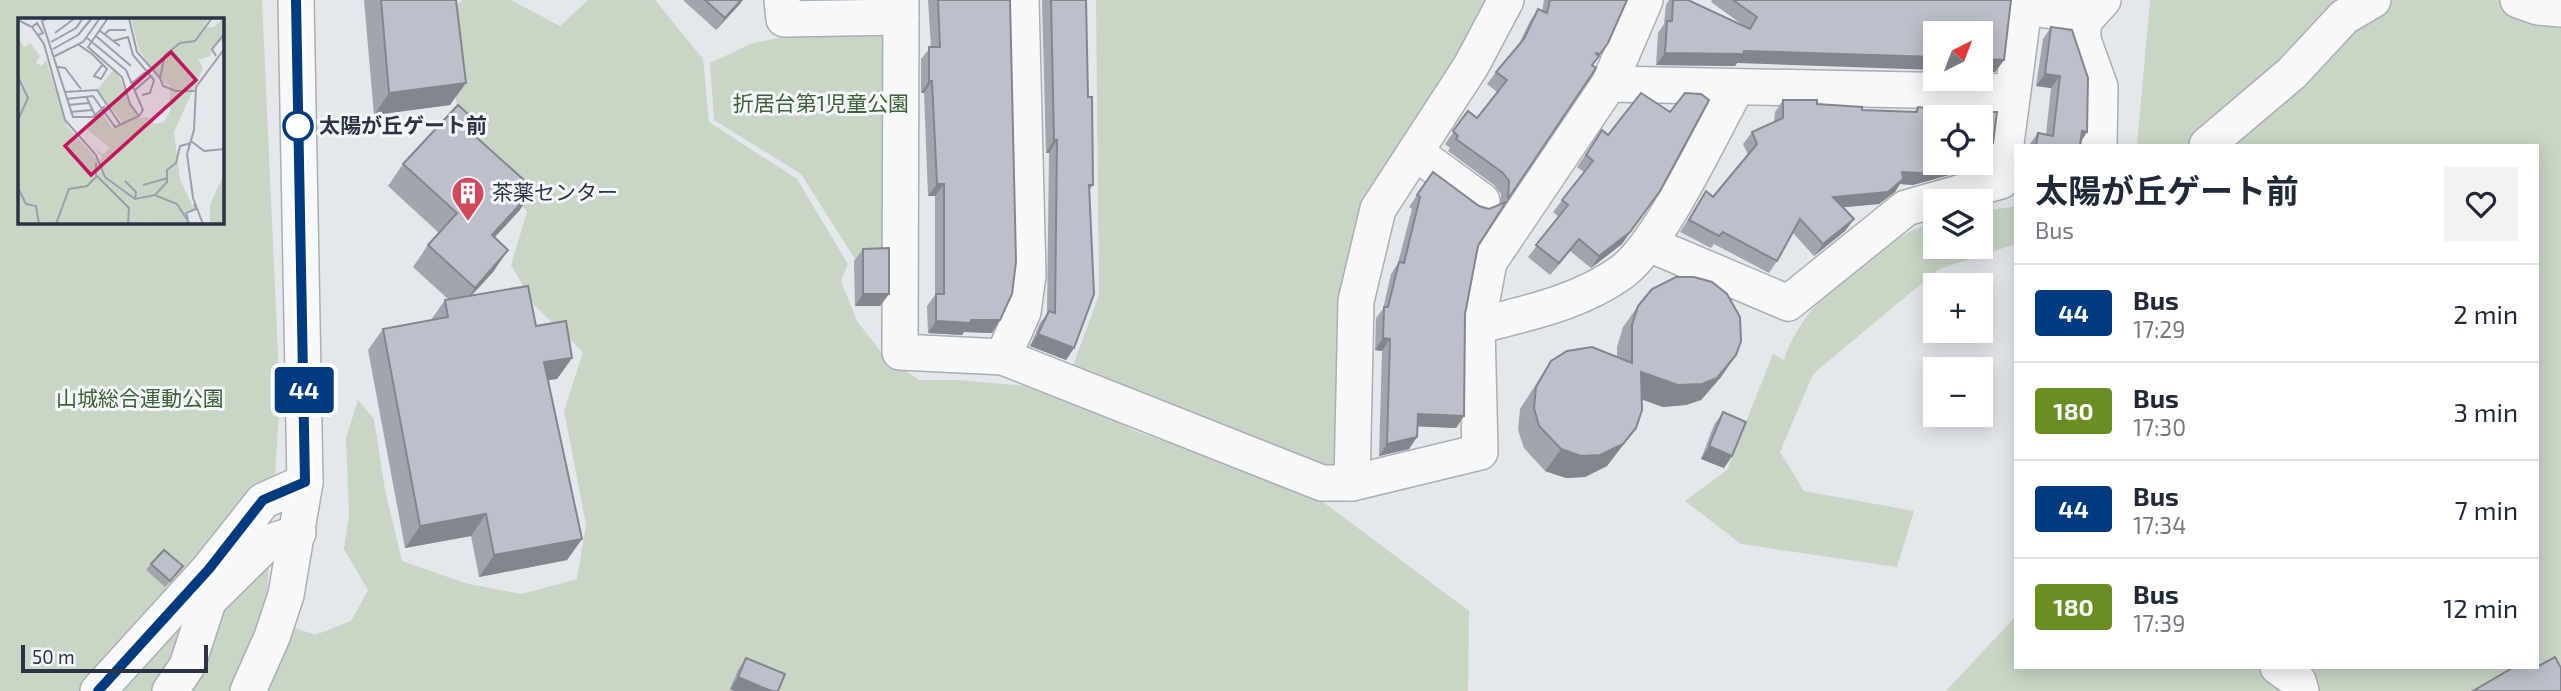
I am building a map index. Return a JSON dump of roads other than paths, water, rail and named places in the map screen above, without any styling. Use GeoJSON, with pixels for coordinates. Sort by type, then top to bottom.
{"type":"FeatureCollection","features":[{"type":"Feature","properties":{"kind":"street"},"geometry":{"type":"LineString","coordinates":[[248,691],[272,637],[286,595],[305,482],[296,0]]}},
{"type":"Feature","properties":{"kind":"street"},"geometry":{"type":"LineString","coordinates":[[782,0],[784,19],[901,9],[900,352],[1003,356],[1322,484],[1352,483],[1480,452],[1477,326],[1500,213],[1609,84],[1646,0]]}},
{"type":"Feature","properties":{"kind":"street"},"geometry":{"type":"LineString","coordinates":[[1003,356],[1023,312],[1028,275],[1021,0]]}},
{"type":"Feature","properties":{"kind":"street"},"geometry":{"type":"LineString","coordinates":[[1352,483],[1356,301],[1378,209],[1471,66],[1506,0]]}},
{"type":"Feature","properties":{"kind":"street"},"geometry":{"type":"LineString","coordinates":[[2208,144],[2292,73],[2344,17],[2373,0]]}},
{"type":"Feature","properties":{"kind":"street"},"geometry":{"type":"LineString","coordinates":[[2518,0],[2538,7],[2561,9]]}},
{"type":"Feature","properties":{"kind":"street"},"geometry":{"type":"LineString","coordinates":[[1649,244],[1788,303],[1906,208],[2001,181],[2025,4],[2068,13],[2093,11],[2082,40],[2100,87],[2099,144]]}},
{"type":"Feature","properties":{"kind":"street"},"geometry":{"type":"LineString","coordinates":[[1609,84],[2012,92]]}},
{"type":"Feature","properties":{"kind":"street"},"geometry":{"type":"LineString","coordinates":[[1477,326],[1560,304],[1592,290],[1623,271],[1649,244],[1737,87]]}},
{"type":"Feature","properties":{"kind":"street"},"geometry":{"type":"LineString","coordinates":[[1415,152],[1500,213]]}},
{"type":"Feature","properties":{"kind":"street"},"geometry":{"type":"LineString","coordinates":[[80,691],[196,559],[263,500],[305,482]]}},
{"type":"Feature","properties":{"kind":"street"},"geometry":{"type":"LineString","coordinates":[[98,691],[209,569],[263,500]]}},
{"type":"Feature","properties":{"kind":"street"},"geometry":{"type":"LineString","coordinates":[[127,691],[209,599],[267,543],[298,533]]}},
{"type":"Feature","properties":{"kind":"street"},"geometry":{"type":"LineString","coordinates":[[170,691],[187,666],[209,599]]}},
{"type":"Feature","properties":{"kind":"street"},"geometry":{"type":"LineString","coordinates":[[149,691],[197,635]]}},
{"type":"Feature","properties":{"kind":"street"},"geometry":{"type":"LineString","coordinates":[[2281,669],[2298,681],[2301,691]]}},
{"type":"Feature","properties":{"kind":"place","name":"太陽が丘ゲート前"},"geometry":{"type":"Point","coordinates":[298,126]}},
{"type":"Feature","properties":{"kind":"place","name":"茶薬センター"},"geometry":{"type":"Point","coordinates":[468,223]}},
{"type":"Feature","properties":{"kind":"park label","name":"折居台第1児童公園"},"geometry":{"type":"Point","coordinates":[821,104]}},
{"type":"Feature","properties":{"kind":"park label","name":"山城総合運動公園"},"geometry":{"type":"Point","coordinates":[140,399]}}]}
